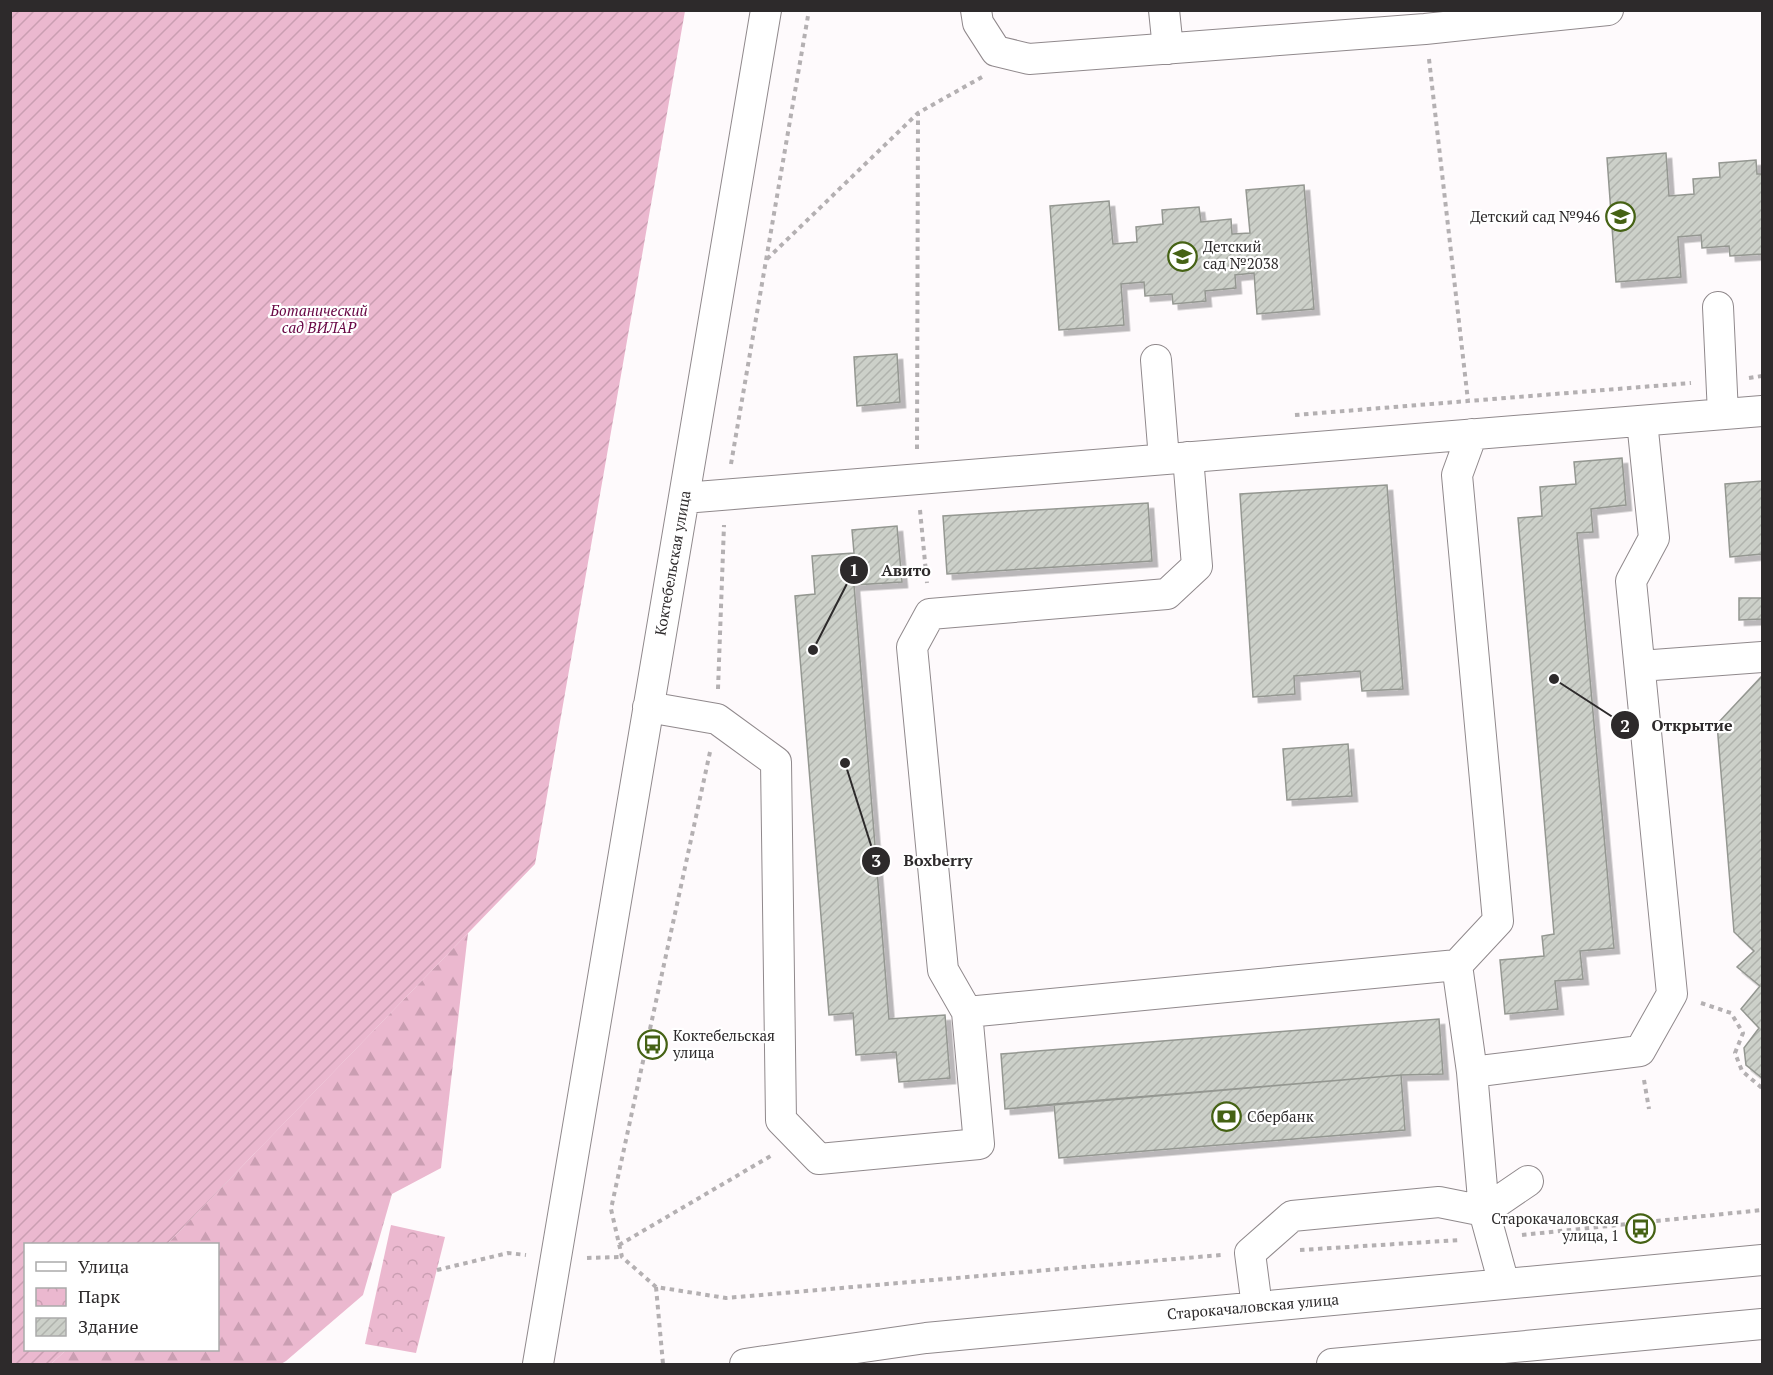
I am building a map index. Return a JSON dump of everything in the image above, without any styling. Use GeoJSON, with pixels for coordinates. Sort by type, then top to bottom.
{"type":"FeatureCollection","features":[{"type":"Feature","properties":{"kind":"street","name":"Коктебельская улица"},"geometry":{"type":"LineString","coordinates":[[538,1365],[766,10]]}},
{"type":"Feature","properties":{"kind":"street"},"geometry":{"type":"LineString","coordinates":[[976,10],[978,23],[996,51],[1029,59],[1425,30],[1608,10]]}},
{"type":"Feature","properties":{"kind":"street"},"geometry":{"type":"LineString","coordinates":[[1164,10],[1168,49]]}},
{"type":"Feature","properties":{"kind":"street"},"geometry":{"type":"LineString","coordinates":[[1718,307],[1723,414]]}},
{"type":"Feature","properties":{"kind":"street"},"geometry":{"type":"LineString","coordinates":[[648,707],[717,719],[776,762],[781,1120],[819,1159],[979,1144],[967,1012],[943,970],[912,647],[930,614],[1167,594],[1197,566],[1156,360]]}},
{"type":"Feature","properties":{"kind":"street"},"geometry":{"type":"LineString","coordinates":[[684,498],[1762,411]]}},
{"type":"Feature","properties":{"kind":"street"},"geometry":{"type":"LineString","coordinates":[[1472,1072],[1640,1051],[1672,994],[1631,581],[1654,538],[1642,421]]}},
{"type":"Feature","properties":{"kind":"street"},"geometry":{"type":"LineString","coordinates":[[967,1012],[1457,965],[1498,921],[1457,475],[1472,434]]}},
{"type":"Feature","properties":{"kind":"street"},"geometry":{"type":"LineString","coordinates":[[1640,666],[1762,657]]}},
{"type":"Feature","properties":{"kind":"street"},"geometry":{"type":"LineString","coordinates":[[1457,965],[1472,1072],[1484,1211],[1504,1284]]}},
{"type":"Feature","properties":{"kind":"street"},"geometry":{"type":"LineString","coordinates":[[1257,1307],[1250,1253],[1292,1216],[1439,1202],[1484,1211],[1528,1181]]}},
{"type":"Feature","properties":{"kind":"street","name":"Старокачаловская улица"},"geometry":{"type":"LineString","coordinates":[[745,1365],[926,1338],[1762,1260]]}},
{"type":"Feature","properties":{"kind":"street"},"geometry":{"type":"LineString","coordinates":[[1332,1365],[1762,1324]]}},
{"type":"Feature","properties":{"kind":"path"},"geometry":{"type":"LineString","coordinates":[[1425,30],[1472,434]]}},
{"type":"Feature","properties":{"kind":"path"},"geometry":{"type":"LineString","coordinates":[[766,259],[918,113],[1018,56]]}},
{"type":"Feature","properties":{"kind":"path"},"geometry":{"type":"LineString","coordinates":[[918,113],[917,479],[930,614]]}},
{"type":"Feature","properties":{"kind":"path"},"geometry":{"type":"LineString","coordinates":[[1291,416],[1762,376]]}},
{"type":"Feature","properties":{"kind":"path"},"geometry":{"type":"LineString","coordinates":[[1731,1013],[1743,1033],[1735,1053],[1742,1071],[1762,1088]]}},
{"type":"Feature","properties":{"kind":"path"},"geometry":{"type":"LineString","coordinates":[[1646,1092],[1649,1109]]}},
{"type":"Feature","properties":{"kind":"path"},"geometry":{"type":"LineString","coordinates":[[619,1245],[799,1139]]}},
{"type":"Feature","properties":{"kind":"path"},"geometry":{"type":"LineString","coordinates":[[437,1270],[508,1253]]}},
{"type":"Feature","properties":{"kind":"path"},"geometry":{"type":"LineString","coordinates":[[656,1287],[663,1365]]}},
{"type":"Feature","properties":{"kind":"green space","name":"Ботанический сад ВИЛАР"},"geometry":{"type":"Polygon","coordinates":[[[10,11],[685,11],[535,864],[168,1243],[24,1243],[24,1351],[65,1351],[51,1364],[10,1364],[10,11]]]}},
{"type":"Feature","properties":{"kind":"green space"},"geometry":{"type":"Polygon","coordinates":[[[468,933],[441,1168],[392,1194],[363,1295],[281,1364],[51,1364],[65,1351],[219,1351],[219,1243],[168,1243],[468,933]]]}},
{"type":"Feature","properties":{"kind":"green space"},"geometry":{"type":"Polygon","coordinates":[[[391,1225],[445,1237],[416,1353],[365,1344],[391,1225]]]}},
{"type":"Feature","properties":{"kind":"building"},"geometry":{"type":"Polygon","coordinates":[[[1666,153],[1669,196],[1694,194],[1693,179],[1720,177],[1719,163],[1756,160],[1757,174],[1762,174],[1762,254],[1730,256],[1729,246],[1702,248],[1701,235],[1678,237],[1681,277],[1616,282],[1607,158],[1666,153]]]}},
{"type":"Feature","properties":{"kind":"building"},"geometry":{"type":"Polygon","coordinates":[[[1304,185],[1314,309],[1257,314],[1254,273],[1235,275],[1236,288],[1205,291],[1206,301],[1173,304],[1172,294],[1145,296],[1144,282],[1121,284],[1124,325],[1059,330],[1050,206],[1109,201],[1113,244],[1137,242],[1136,227],[1163,224],[1162,210],[1199,207],[1201,222],[1231,219],[1232,234],[1250,233],[1246,190],[1304,185]]]}},
{"type":"Feature","properties":{"kind":"building"},"geometry":{"type":"Polygon","coordinates":[[[897,354],[900,402],[857,406],[854,357],[897,354]]]}},
{"type":"Feature","properties":{"kind":"building"},"geometry":{"type":"Polygon","coordinates":[[[1622,458],[1626,505],[1591,509],[1593,532],[1577,533],[1614,948],[1580,951],[1583,979],[1555,981],[1558,1009],[1505,1014],[1500,960],[1544,956],[1542,936],[1554,934],[1518,518],[1542,516],[1540,487],[1576,484],[1574,462],[1622,458]]]}},
{"type":"Feature","properties":{"kind":"building"},"geometry":{"type":"Polygon","coordinates":[[[1762,481],[1762,554],[1730,557],[1725,484],[1762,481]]]}},
{"type":"Feature","properties":{"kind":"building"},"geometry":{"type":"Polygon","coordinates":[[[1387,485],[1403,689],[1362,691],[1360,671],[1294,676],[1295,694],[1253,697],[1240,494],[1387,485]]]}},
{"type":"Feature","properties":{"kind":"building"},"geometry":{"type":"Polygon","coordinates":[[[1148,503],[1152,561],[947,574],[943,516],[1148,503]]]}},
{"type":"Feature","properties":{"kind":"building"},"geometry":{"type":"Polygon","coordinates":[[[897,526],[902,582],[854,585],[889,1019],[945,1015],[950,1078],[899,1082],[896,1052],[856,1055],[853,1013],[829,1015],[795,596],[815,594],[812,556],[854,553],[852,530],[897,526]]]}},
{"type":"Feature","properties":{"kind":"building"},"geometry":{"type":"Polygon","coordinates":[[[1739,598],[1762,598],[1762,619],[1739,620],[1739,598]]]}},
{"type":"Feature","properties":{"kind":"building"},"geometry":{"type":"Polygon","coordinates":[[[1762,676],[1762,1078],[1746,1065],[1744,1048],[1759,1028],[1741,1009],[1760,986],[1737,967],[1754,951],[1734,932],[1717,724],[1762,676]]]}},
{"type":"Feature","properties":{"kind":"building"},"geometry":{"type":"Polygon","coordinates":[[[1348,744],[1352,796],[1287,800],[1283,749],[1348,744]]]}},
{"type":"Feature","properties":{"kind":"building"},"geometry":{"type":"Polygon","coordinates":[[[1439,1019],[1443,1074],[1401,1075],[1005,1109],[1001,1054],[1439,1019]]]}},
{"type":"Feature","properties":{"kind":"building"},"geometry":{"type":"Polygon","coordinates":[[[1439,1019],[1443,1074],[1401,1075],[1405,1130],[1059,1158],[1054,1104],[1005,1109],[1001,1054],[1439,1019]]]}},
{"type":"Feature","properties":{"kind":"building"},"geometry":{"type":"Polygon","coordinates":[[[1401,1075],[1405,1130],[1059,1158],[1054,1104],[1401,1075]]]}},
{"type":"Feature","properties":{"kind":"place","name":"Детский сад №946"},"geometry":{"type":"Point","coordinates":[1621,217]}},
{"type":"Feature","properties":{"kind":"place","name":"Детский сад №2038"},"geometry":{"type":"Point","coordinates":[1182,256]}},
{"type":"Feature","properties":{"kind":"place","name":"Авито"},"geometry":{"type":"Point","coordinates":[813,650]}},
{"type":"Feature","properties":{"kind":"place","name":"Открытие"},"geometry":{"type":"Point","coordinates":[1554,679]}},
{"type":"Feature","properties":{"kind":"place","name":"Boxberry"},"geometry":{"type":"Point","coordinates":[845,763]}},
{"type":"Feature","properties":{"kind":"place","name":"Коктебельская улица"},"geometry":{"type":"Point","coordinates":[652,1045]}},
{"type":"Feature","properties":{"kind":"place","name":"Сбербанк"},"geometry":{"type":"Point","coordinates":[1226,1117]}},
{"type":"Feature","properties":{"kind":"place","name":"Старокачаловская улица, 1"},"geometry":{"type":"Point","coordinates":[1640,1228]}}]}
